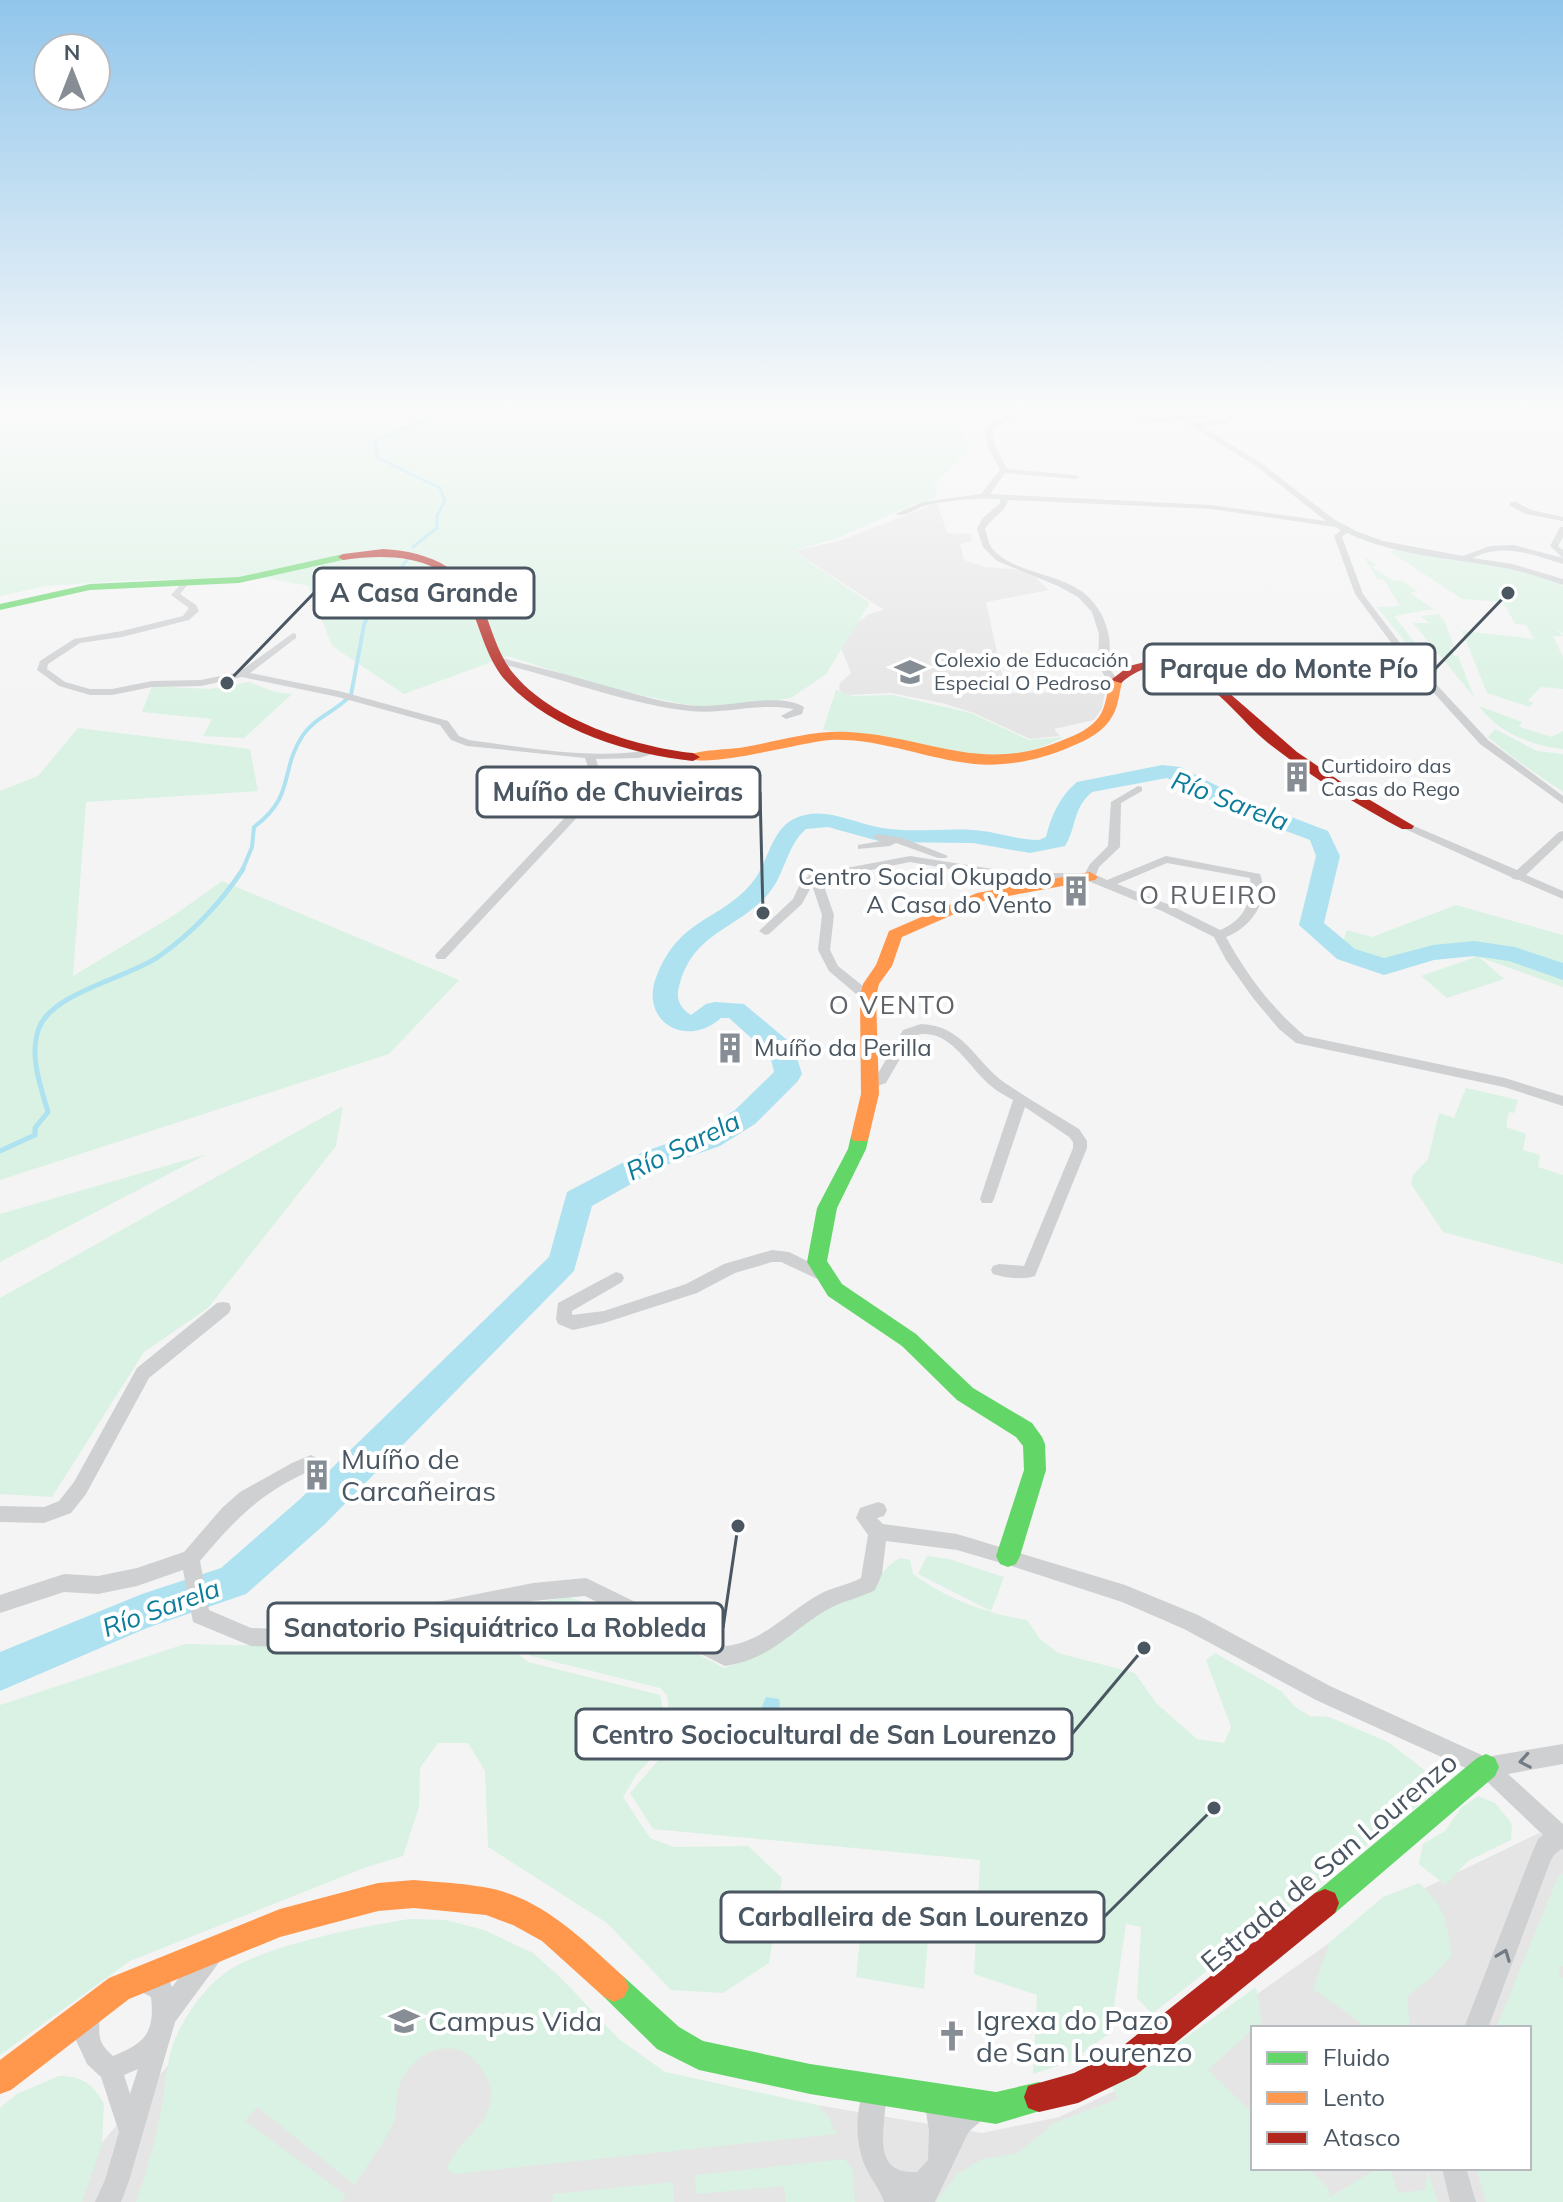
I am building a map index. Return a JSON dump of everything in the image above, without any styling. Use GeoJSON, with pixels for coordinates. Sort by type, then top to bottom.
{"type":"FeatureCollection","features":[{"type":"Feature","properties":{"kind":"street"},"geometry":{"type":"LineString","coordinates":[[899,514],[909,510]]}},
{"type":"Feature","properties":{"kind":"street"},"geometry":{"type":"LineString","coordinates":[[998,510],[981,529],[986,545],[1011,565],[1072,587],[1086,597],[1100,618],[1106,655],[1103,665],[1111,680],[1116,681]]}},
{"type":"Feature","properties":{"kind":"street"},"geometry":{"type":"LineString","coordinates":[[1228,510],[1342,528]]}},
{"type":"Feature","properties":{"kind":"street"},"geometry":{"type":"LineString","coordinates":[[1314,510],[1342,528],[1403,548],[1516,566],[1563,582]]}},
{"type":"Feature","properties":{"kind":"street"},"geometry":{"type":"LineString","coordinates":[[1525,510],[1563,519]]}},
{"type":"Feature","properties":{"kind":"street"},"geometry":{"type":"LineString","coordinates":[[1342,528],[1338,536],[1357,590],[1407,658],[1484,742],[1563,801]]}},
{"type":"Feature","properties":{"kind":"street"},"geometry":{"type":"LineString","coordinates":[[1563,529],[1554,546],[1563,558]]}},
{"type":"Feature","properties":{"kind":"street"},"geometry":{"type":"LineString","coordinates":[[1466,558],[1482,550],[1510,546],[1563,558]]}},
{"type":"Feature","properties":{"kind":"street"},"geometry":{"type":"LineString","coordinates":[[0,607],[83,588],[184,584],[255,577],[367,554],[398,553],[426,557],[451,571],[465,584],[481,612],[497,660],[528,693],[600,734],[654,752],[688,757],[719,756],[804,738],[844,736],[880,741],[958,761],[1014,760],[1068,743],[1096,727],[1107,716],[1116,681],[1136,667],[1156,664],[1179,666],[1203,675],[1250,722],[1362,804],[1517,877],[1563,895]]}},
{"type":"Feature","properties":{"kind":"street"},"geometry":{"type":"LineString","coordinates":[[184,584],[175,595],[193,607],[194,611],[186,618],[122,634],[77,641],[43,663],[42,670],[62,684],[100,692],[152,684],[201,683],[242,674],[293,636]]}},
{"type":"Feature","properties":{"kind":"street"},"geometry":{"type":"LineString","coordinates":[[497,660],[626,695],[690,708],[719,711],[742,707],[799,707],[798,712],[786,716]]}},
{"type":"Feature","properties":{"kind":"street"},"geometry":{"type":"LineString","coordinates":[[242,674],[347,697],[444,723],[455,738],[467,743],[589,755],[634,756],[654,752]]}},
{"type":"Feature","properties":{"kind":"street"},"geometry":{"type":"LineString","coordinates":[[441,956],[594,793],[596,776],[589,755]]}},
{"type":"Feature","properties":{"kind":"street"},"geometry":{"type":"LineString","coordinates":[[1098,880],[1094,866],[1114,847],[1116,802],[1138,789]]}},
{"type":"Feature","properties":{"kind":"street"},"geometry":{"type":"LineString","coordinates":[[1517,877],[1563,834]]}},
{"type":"Feature","properties":{"kind":"street"},"geometry":{"type":"LineString","coordinates":[[878,837],[912,845],[987,874]]}},
{"type":"Feature","properties":{"kind":"street"},"geometry":{"type":"LineString","coordinates":[[862,847],[881,843],[912,845]]}},
{"type":"Feature","properties":{"kind":"street"},"geometry":{"type":"LineString","coordinates":[[765,931],[798,901],[814,874],[910,859],[987,874],[1098,880],[1166,908],[1219,935],[1232,960],[1258,995],[1284,1026],[1301,1040],[1505,1083],[1563,1101]]}},
{"type":"Feature","properties":{"kind":"street"},"geometry":{"type":"LineString","coordinates":[[821,1269],[820,1235],[827,1208],[857,1149],[870,1094],[868,997],[871,984],[884,966],[895,934],[982,896],[1098,880],[1166,859],[1256,876],[1255,905],[1249,916],[1232,931],[1219,935]]}},
{"type":"Feature","properties":{"kind":"street"},"geometry":{"type":"LineString","coordinates":[[814,874],[828,915],[824,950],[833,968],[868,997]]}},
{"type":"Feature","properties":{"kind":"street"},"geometry":{"type":"LineString","coordinates":[[869,1084],[881,1080],[908,1033],[925,1027],[938,1030],[955,1041],[996,1083],[1074,1133],[1080,1141],[1080,1148],[1029,1272],[999,1270]]}},
{"type":"Feature","properties":{"kind":"street"},"geometry":{"type":"LineString","coordinates":[[987,1199],[1021,1098]]}},
{"type":"Feature","properties":{"kind":"street"},"geometry":{"type":"LineString","coordinates":[[616,1278],[573,1300],[564,1308],[564,1319],[573,1323],[604,1317],[691,1289],[730,1268],[772,1256],[783,1256],[821,1269],[842,1296],[909,1340],[965,1394],[1024,1430],[1034,1444],[1035,1470],[1008,1556]]}},
{"type":"Feature","properties":{"kind":"street"},"geometry":{"type":"LineString","coordinates":[[0,1514],[44,1515],[65,1507],[80,1488],[143,1373],[223,1308]]}},
{"type":"Feature","properties":{"kind":"street"},"geometry":{"type":"LineString","coordinates":[[5,1604],[64,1583],[98,1585],[191,1562],[228,1514],[246,1498],[311,1463]]}},
{"type":"Feature","properties":{"kind":"street"},"geometry":{"type":"LineString","coordinates":[[878,1510],[866,1514],[865,1518],[878,1532],[957,1542],[1125,1594],[1191,1622],[1323,1693],[1486,1767],[1561,1838],[1546,1847],[1541,1858],[1477,2026]]}},
{"type":"Feature","properties":{"kind":"street"},"geometry":{"type":"LineString","coordinates":[[191,1562],[200,1616],[251,1637],[316,1635],[533,1592],[586,1587],[725,1656],[740,1656],[757,1651],[831,1598],[868,1584],[878,1532]]}},
{"type":"Feature","properties":{"kind":"street"},"geometry":{"type":"LineString","coordinates":[[1486,1767],[1563,1754]]}},
{"type":"Feature","properties":{"kind":"street","name":"Estrada de San Lourenzo"},"geometry":{"type":"LineString","coordinates":[[0,2079],[89,2009],[139,1979],[280,1923],[378,1897],[414,1894],[486,1901],[521,1914],[552,1931],[605,1976],[668,2038],[699,2055],[810,2079],[996,2108],[1078,2088],[1125,2064],[1248,1968],[1486,1767]]}},
{"type":"Feature","properties":{"kind":"street"},"geometry":{"type":"LineString","coordinates":[[110,2069],[144,2055],[215,1949]]}},
{"type":"Feature","properties":{"kind":"street"},"geometry":{"type":"LineString","coordinates":[[108,2202],[132,2132],[161,2028],[162,1990],[139,1979]]}},
{"type":"Feature","properties":{"kind":"street"},"geometry":{"type":"LineString","coordinates":[[89,2009],[86,2036],[95,2056],[110,2069],[132,2132]]}},
{"type":"Feature","properties":{"kind":"street"},"geometry":{"type":"LineString","coordinates":[[875,2089],[870,2140],[872,2155],[888,2178],[897,2202]]}},
{"type":"Feature","properties":{"kind":"street"},"geometry":{"type":"LineString","coordinates":[[888,2178],[913,2186],[925,2182],[935,2173],[941,2141],[936,2099]]}},
{"type":"Feature","properties":{"kind":"street"},"geometry":{"type":"LineString","coordinates":[[922,2202],[957,2127],[966,2115],[996,2108]]}},
{"type":"Feature","properties":{"kind":"street"},"geometry":{"type":"LineString","coordinates":[[1455,2170],[1463,2202]]}},
{"type":"Feature","properties":{"kind":"shaded area"},"geometry":{"type":"Polygon","coordinates":[[[920,510],[939,510],[947,533],[971,534],[972,541],[960,544],[964,560],[985,567],[1032,574],[1049,590],[986,602],[1006,693],[1105,692],[1102,708],[1094,720],[1054,729],[1060,736],[1030,739],[974,713],[942,703],[891,693],[845,695],[839,689],[840,683],[851,673],[840,646],[848,630],[869,614],[884,610],[794,551],[842,540],[920,510]]]}},
{"type":"Feature","properties":{"kind":"shaded area","name":"Campus Vida"},"geometry":{"type":"Polygon","coordinates":[[[1539,1833],[1563,1844],[1563,2202],[51,2202],[200,2028],[260,1968],[663,2079],[982,2133],[1059,2117],[1131,2083],[1369,1915],[1539,1833]]]}},
{"type":"Feature","properties":{"kind":"green space"},"geometry":{"type":"Polygon","coordinates":[[[0,510],[902,510],[840,537],[793,551],[870,603],[826,674],[791,698],[717,708],[603,687],[508,656],[404,694],[332,646],[309,586],[266,578],[138,580],[46,586],[0,596],[0,510]]]}},
{"type":"Feature","properties":{"kind":"green space"},"geometry":{"type":"Polygon","coordinates":[[[1389,551],[1503,566],[1563,586],[1563,633],[1557,630],[1563,636],[1553,636],[1563,657],[1563,689],[1541,687],[1528,700],[1533,703],[1530,707],[1487,693],[1462,631],[1534,639],[1526,625],[1515,624],[1503,602],[1462,599],[1389,551]]]}},
{"type":"Feature","properties":{"kind":"green space"},"geometry":{"type":"Polygon","coordinates":[[[1364,557],[1377,565],[1372,567],[1393,581],[1401,580],[1417,591],[1410,593],[1434,609],[1394,616],[1438,672],[1432,675],[1377,607],[1400,606],[1384,580],[1377,579],[1364,557]]]}},
{"type":"Feature","properties":{"kind":"green space"},"geometry":{"type":"Polygon","coordinates":[[[1439,614],[1454,647],[1450,647],[1454,656],[1458,656],[1474,697],[1413,623],[1429,623],[1421,616],[1439,614]]]}},
{"type":"Feature","properties":{"kind":"green space"},"geometry":{"type":"Polygon","coordinates":[[[249,682],[275,692],[292,694],[244,738],[203,736],[212,719],[142,712],[152,686],[210,689],[249,682]]]}},
{"type":"Feature","properties":{"kind":"green space"},"geometry":{"type":"Polygon","coordinates":[[[836,690],[853,696],[893,695],[971,713],[1029,740],[1064,737],[1022,753],[987,756],[823,730],[836,690]]]}},
{"type":"Feature","properties":{"kind":"green space"},"geometry":{"type":"Polygon","coordinates":[[[1479,706],[1522,722],[1519,727],[1552,737],[1563,731],[1563,749],[1539,745],[1516,736],[1495,723],[1479,706]]]}},
{"type":"Feature","properties":{"kind":"green space"},"geometry":{"type":"Polygon","coordinates":[[[78,728],[250,749],[258,791],[86,802],[73,976],[176,914],[222,881],[459,980],[389,1054],[0,1180],[0,791],[38,776],[78,728]]]}},
{"type":"Feature","properties":{"kind":"green space"},"geometry":{"type":"Polygon","coordinates":[[[1495,729],[1537,751],[1563,754],[1563,792],[1488,737],[1495,729]]]}},
{"type":"Feature","properties":{"kind":"green space"},"geometry":{"type":"Polygon","coordinates":[[[1456,905],[1563,935],[1563,987],[1479,957],[1504,979],[1447,998],[1421,976],[1476,957],[1460,954],[1421,958],[1381,970],[1338,957],[1347,930],[1372,937],[1456,905]]]}},
{"type":"Feature","properties":{"kind":"green space"},"geometry":{"type":"Polygon","coordinates":[[[1466,1088],[1518,1100],[1514,1113],[1509,1112],[1506,1127],[1526,1134],[1523,1150],[1540,1155],[1538,1167],[1563,1175],[1563,1264],[1443,1232],[1411,1184],[1413,1175],[1428,1159],[1439,1113],[1454,1118],[1466,1088]]]}},
{"type":"Feature","properties":{"kind":"green space"},"geometry":{"type":"Polygon","coordinates":[[[343,1106],[336,1146],[208,1308],[144,1352],[52,1497],[0,1494],[0,1298],[343,1106]]]}},
{"type":"Feature","properties":{"kind":"green space"},"geometry":{"type":"Polygon","coordinates":[[[207,1154],[0,1262],[0,1214],[207,1154]]]}},
{"type":"Feature","properties":{"kind":"green space"},"geometry":{"type":"Polygon","coordinates":[[[927,1556],[949,1559],[1004,1577],[991,1611],[918,1574],[927,1556]]]}},
{"type":"Feature","properties":{"kind":"green space"},"geometry":{"type":"Polygon","coordinates":[[[900,1558],[910,1560],[913,1574],[953,1598],[997,1614],[1027,1620],[1040,1639],[1058,1653],[1135,1673],[1156,1703],[1197,1739],[1224,1743],[1231,1727],[1206,1660],[1215,1653],[1281,1691],[1295,1707],[1310,1716],[1329,1717],[1388,1742],[1444,1785],[1152,2014],[1137,1998],[1141,1927],[1126,1924],[1110,2033],[1070,2062],[1033,2074],[1037,1995],[974,1974],[980,1860],[653,1829],[630,1793],[673,1743],[667,1695],[660,1688],[531,1656],[477,1613],[568,1597],[622,1614],[724,1668],[769,1647],[835,1601],[873,1581],[900,1558]]]}},
{"type":"Feature","properties":{"kind":"green space"},"geometry":{"type":"Polygon","coordinates":[[[469,1614],[528,1662],[660,1695],[669,1739],[636,1775],[623,1797],[650,1838],[674,1847],[748,1846],[782,1878],[769,1963],[723,1993],[671,1990],[607,1923],[488,1847],[485,1771],[468,1743],[438,1743],[420,1768],[419,1807],[403,1856],[364,1868],[130,1961],[0,2055],[0,1705],[185,1644],[288,1646],[469,1614]]]}},
{"type":"Feature","properties":{"kind":"green space"},"geometry":{"type":"Polygon","coordinates":[[[1478,1796],[1495,1803],[1512,1824],[1511,1840],[1468,1861],[1445,1885],[1419,1864],[1423,1844],[1445,1831],[1461,1808],[1478,1796]]]}},
{"type":"Feature","properties":{"kind":"green space"},"geometry":{"type":"Polygon","coordinates":[[[1563,1873],[1563,1966],[1560,1966],[1559,1975],[1563,1978],[1563,2202],[1486,2202],[1477,2170],[1531,2170],[1531,2026],[1497,2026],[1558,1877],[1563,1873]]]}},
{"type":"Feature","properties":{"kind":"green space"},"geometry":{"type":"Polygon","coordinates":[[[1419,1883],[1440,1908],[1448,1933],[1452,1956],[1407,1997],[1410,2026],[1365,2026],[1313,1989],[1330,1942],[1383,1897],[1419,1883]]]}},
{"type":"Feature","properties":{"kind":"green space"},"geometry":{"type":"Polygon","coordinates":[[[864,1905],[930,1916],[924,1989],[856,1977],[864,1905]]]}},
{"type":"Feature","properties":{"kind":"green space"},"geometry":{"type":"Polygon","coordinates":[[[410,1919],[446,1920],[484,1930],[533,1953],[619,2039],[665,2072],[817,2105],[827,2115],[837,2134],[453,2174],[447,2169],[451,2159],[484,2117],[491,2092],[487,2078],[477,2063],[467,2054],[445,2048],[423,2056],[406,2073],[398,2089],[394,2121],[355,2185],[257,2107],[245,2121],[346,2195],[341,2202],[136,2202],[155,2141],[174,2042],[194,2005],[213,1983],[234,1967],[272,1951],[344,1931],[410,1919]]]}},
{"type":"Feature","properties":{"kind":"green space"},"geometry":{"type":"Polygon","coordinates":[[[1256,1987],[1262,2021],[1251,2026],[1251,2031],[1208,2070],[1251,2112],[1251,2170],[1310,2170],[1328,2188],[1330,2197],[1375,2170],[1391,2170],[1398,2193],[1425,2190],[1428,2171],[1438,2202],[936,2202],[957,2174],[983,2159],[1018,2153],[1054,2123],[1118,2099],[1111,2084],[1159,2057],[1256,1987]]]}},
{"type":"Feature","properties":{"kind":"green space"},"geometry":{"type":"Polygon","coordinates":[[[59,2076],[86,2082],[104,2104],[102,2144],[82,2202],[0,2202],[0,2108],[17,2094],[59,2076]]]}},
{"type":"Feature","properties":{"kind":"green space"},"geometry":{"type":"Polygon","coordinates":[[[845,2159],[853,2171],[855,2202],[786,2202],[784,2186],[696,2194],[695,2175],[845,2159]]]}},
{"type":"Feature","properties":{"kind":"green space"},"geometry":{"type":"Polygon","coordinates":[[[673,2182],[674,2202],[552,2202],[553,2194],[673,2182]]]}},
{"type":"Feature","properties":{"kind":"water"},"geometry":{"type":"Polygon","coordinates":[[[766,1697],[779,1699],[780,1703],[774,1733],[760,1731],[755,1723],[766,1697]]]}},
{"type":"Feature","properties":{"kind":"waterway"},"geometry":{"type":"LineString","coordinates":[[413,547],[437,528],[440,510]]}},
{"type":"Feature","properties":{"kind":"waterway"},"geometry":{"type":"LineString","coordinates":[[370,609],[409,557]]}},
{"type":"Feature","properties":{"kind":"waterway"},"geometry":{"type":"LineString","coordinates":[[243,870],[252,847],[254,827],[267,816],[282,794],[291,760],[303,735],[351,695],[370,609]]}},
{"type":"Feature","properties":{"kind":"waterway","name":"Río Sarela"},"geometry":{"type":"LineString","coordinates":[[0,1672],[142,1612],[233,1582],[312,1512],[563,1262],[578,1200],[653,1159],[710,1139],[745,1117],[788,1074],[783,1051],[735,1010],[715,1010],[701,1022],[686,1025],[670,1011],[665,990],[682,951],[701,931],[757,892],[769,876],[786,837],[798,824],[817,820],[882,835],[973,837],[1022,846],[1048,845],[1057,841],[1061,820],[1075,795],[1085,787],[1162,771],[1172,772],[1233,803],[1320,836],[1328,856],[1311,925],[1346,954],[1384,967],[1433,953],[1474,948],[1515,955],[1563,972]]}},
{"type":"Feature","properties":{"kind":"waterway"},"geometry":{"type":"LineString","coordinates":[[0,1151],[35,1135],[35,1128],[48,1112],[35,1049],[39,1028],[47,1016],[74,996],[158,957],[215,906],[243,870]]}},
{"type":"Feature","properties":{"kind":"traffic: fast"},"geometry":{"type":"LineString","coordinates":[[0,607],[90,587],[239,580],[343,557]]}},
{"type":"Feature","properties":{"kind":"traffic: fast"},"geometry":{"type":"LineString","coordinates":[[860,1136],[857,1149],[827,1208],[817,1262],[835,1290],[909,1340],[965,1394],[1024,1430],[1034,1444],[1035,1470],[1008,1556]]}},
{"type":"Feature","properties":{"kind":"traffic: fast"},"geometry":{"type":"LineString","coordinates":[[1325,1903],[1486,1767]]}},
{"type":"Feature","properties":{"kind":"traffic: fast"},"geometry":{"type":"LineString","coordinates":[[614,1987],[668,2038],[699,2055],[810,2079],[996,2108],[1039,2097]]}},
{"type":"Feature","properties":{"kind":"traffic: slow"},"geometry":{"type":"LineString","coordinates":[[693,757],[845,736],[902,744],[974,760],[1028,756],[1067,743],[1098,726],[1109,711],[1117,680]]}},
{"type":"Feature","properties":{"kind":"traffic: slow"},"geometry":{"type":"LineString","coordinates":[[860,1136],[870,1094],[868,997],[871,984],[884,966],[895,934],[982,896],[1090,877]]}},
{"type":"Feature","properties":{"kind":"traffic: slow"},"geometry":{"type":"LineString","coordinates":[[0,2079],[119,1988],[280,1923],[378,1897],[414,1894],[486,1901],[521,1914],[552,1931],[614,1987]]}},
{"type":"Feature","properties":{"kind":"traffic: jam"},"geometry":{"type":"LineString","coordinates":[[343,557],[403,554],[438,564],[467,589],[500,663],[527,694],[571,721],[621,742],[647,750],[693,757]]}},
{"type":"Feature","properties":{"kind":"traffic: jam"},"geometry":{"type":"LineString","coordinates":[[1117,680],[1133,668],[1163,663],[1183,667],[1202,676],[1257,727],[1293,755],[1348,793],[1407,826]]}},
{"type":"Feature","properties":{"kind":"traffic: jam"},"geometry":{"type":"LineString","coordinates":[[1039,2097],[1078,2088],[1125,2064],[1325,1903]]}},
{"type":"Feature","properties":{"kind":"place","name":"Parque do Monte Pío"},"geometry":{"type":"Point","coordinates":[1508,593]}},
{"type":"Feature","properties":{"kind":"place","name":"Colexio de Educación Especial O Pedroso"},"geometry":{"type":"Point","coordinates":[910,672]}},
{"type":"Feature","properties":{"kind":"place","name":"A Casa Grande"},"geometry":{"type":"Point","coordinates":[227,683]}},
{"type":"Feature","properties":{"kind":"place","name":"Curtidoiro das Casas do Rego"},"geometry":{"type":"Point","coordinates":[1297,777]}},
{"type":"Feature","properties":{"kind":"place","name":"Centro Social Okupado A Casa do Vento"},"geometry":{"type":"Point","coordinates":[1076,891]}},
{"type":"Feature","properties":{"kind":"place","name":"Muíño de Chuvieiras"},"geometry":{"type":"Point","coordinates":[763,913]}},
{"type":"Feature","properties":{"kind":"place","name":"Muíño da Perilla"},"geometry":{"type":"Point","coordinates":[730,1048]}},
{"type":"Feature","properties":{"kind":"place","name":"Muíño de Carcañeiras"},"geometry":{"type":"Point","coordinates":[317,1475]}},
{"type":"Feature","properties":{"kind":"place","name":"Sanatorio Psiquiátrico La Robleda"},"geometry":{"type":"Point","coordinates":[738,1526]}},
{"type":"Feature","properties":{"kind":"place","name":"Centro Sociocultural de San Lourenzo"},"geometry":{"type":"Point","coordinates":[1144,1648]}},
{"type":"Feature","properties":{"kind":"place","name":"Carballeira de San Lourenzo"},"geometry":{"type":"Point","coordinates":[1214,1808]}},
{"type":"Feature","properties":{"kind":"place","name":"Campus Vida"},"geometry":{"type":"Point","coordinates":[404,2021]}},
{"type":"Feature","properties":{"kind":"place","name":"Igrexa do Pazo de San Lourenzo"},"geometry":{"type":"Point","coordinates":[952,2036]}},
{"type":"Feature","properties":{"kind":"district","name":"O RUEIRO"},"geometry":{"type":"Point","coordinates":[1209,895]}},
{"type":"Feature","properties":{"kind":"district","name":"O VENTO"},"geometry":{"type":"Point","coordinates":[893,1005]}}]}
